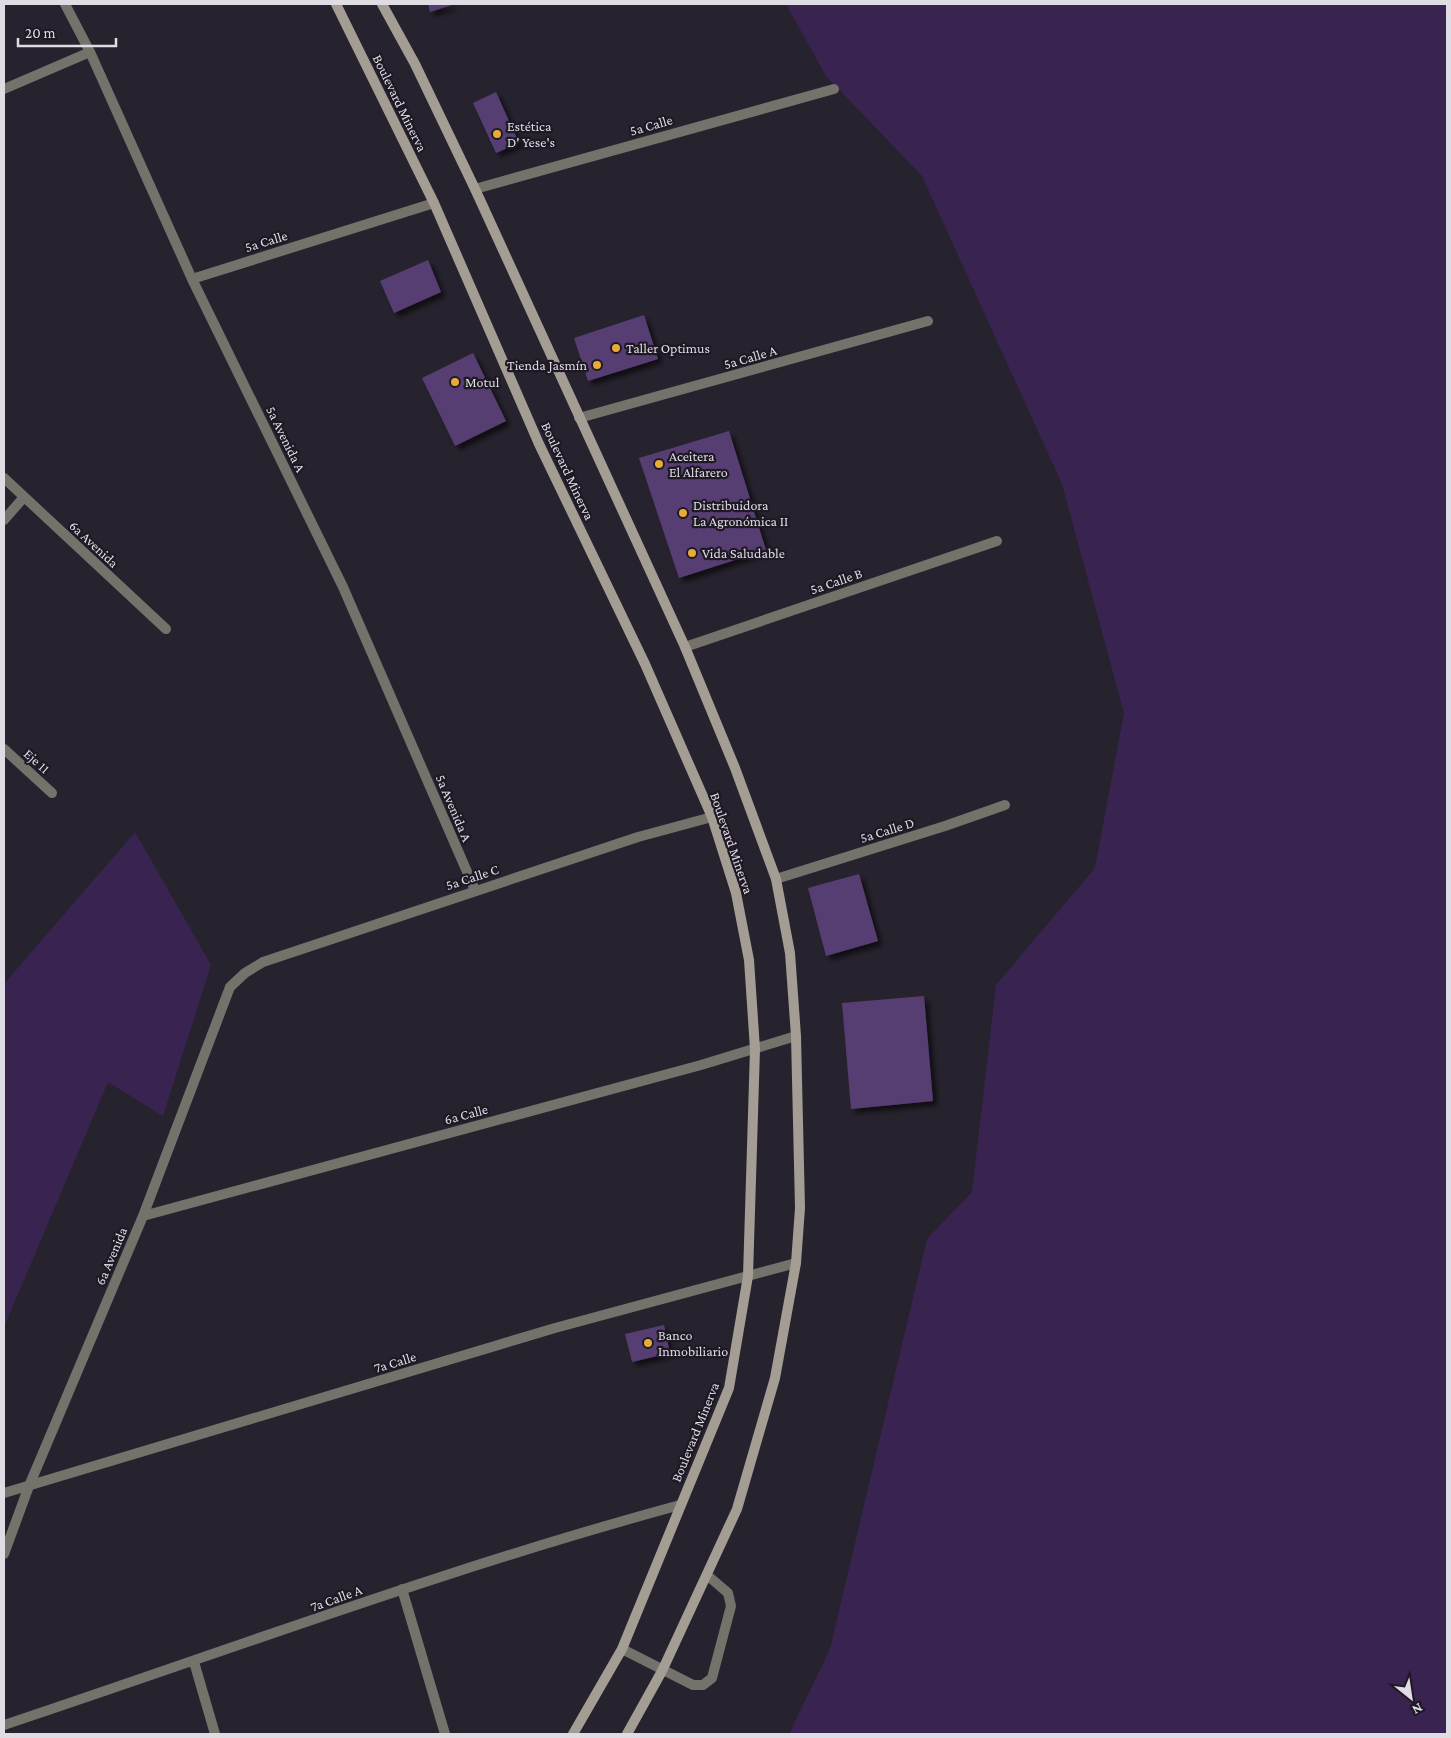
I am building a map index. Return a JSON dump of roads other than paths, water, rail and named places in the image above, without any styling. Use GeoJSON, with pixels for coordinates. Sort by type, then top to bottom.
{"type":"FeatureCollection","features":[{"type":"Feature","properties":{"kind":"street","name":"5a Avenida A"},"geometry":{"type":"LineString","coordinates":[[65,4],[90,52],[192,279],[343,587],[475,890]]}},
{"type":"Feature","properties":{"kind":"street","name":"Boulevard Minerva"},"geometry":{"type":"LineString","coordinates":[[336,4],[434,203],[539,444],[645,664],[712,817],[736,893],[749,960],[755,1049],[748,1276],[729,1388],[622,1649],[573,1734]]}},
{"type":"Feature","properties":{"kind":"street","name":"Boulevard Minerva"},"geometry":{"type":"LineString","coordinates":[[382,4],[475,189],[685,647],[735,768],[776,879],[790,953],[796,1036],[800,1208],[796,1264],[775,1378],[737,1509],[662,1671],[627,1734]]}},
{"type":"Feature","properties":{"kind":"street"},"geometry":{"type":"LineString","coordinates":[[4,89],[90,52]]}},
{"type":"Feature","properties":{"kind":"street","name":"5a Calle"},"geometry":{"type":"LineString","coordinates":[[475,189],[834,89]]}},
{"type":"Feature","properties":{"kind":"street","name":"5a Calle"},"geometry":{"type":"LineString","coordinates":[[192,279],[434,203]]}},
{"type":"Feature","properties":{"kind":"street","name":"5a Calle A"},"geometry":{"type":"LineString","coordinates":[[580,418],[928,321]]}},
{"type":"Feature","properties":{"kind":"street","name":"6a Avenida"},"geometry":{"type":"LineString","coordinates":[[4,478],[166,629]]}},
{"type":"Feature","properties":{"kind":"street"},"geometry":{"type":"LineString","coordinates":[[4,520],[24,497]]}},
{"type":"Feature","properties":{"kind":"street","name":"5a Calle B"},"geometry":{"type":"LineString","coordinates":[[685,647],[997,541]]}},
{"type":"Feature","properties":{"kind":"street","name":"Eje 11"},"geometry":{"type":"LineString","coordinates":[[4,749],[52,794]]}},
{"type":"Feature","properties":{"kind":"street","name":"5a Calle D"},"geometry":{"type":"LineString","coordinates":[[776,879],[945,826],[1005,805]]}},
{"type":"Feature","properties":{"kind":"street","name":"5a Calle C"},"geometry":{"type":"LineString","coordinates":[[245,972],[262,962],[475,890],[638,837],[712,817]]}},
{"type":"Feature","properties":{"kind":"street","name":"6a Avenida"},"geometry":{"type":"LineString","coordinates":[[4,1554],[29,1486],[143,1216],[230,987],[245,972]]}},
{"type":"Feature","properties":{"kind":"street","name":"6a Calle"},"geometry":{"type":"LineString","coordinates":[[143,1216],[755,1049],[796,1036]]}},
{"type":"Feature","properties":{"kind":"street","name":"7a Calle"},"geometry":{"type":"LineString","coordinates":[[4,1493],[555,1328],[796,1264]]}},
{"type":"Feature","properties":{"kind":"street","name":"7a Calle A"},"geometry":{"type":"LineString","coordinates":[[4,1725],[194,1662],[402,1589],[594,1528],[680,1505]]}},
{"type":"Feature","properties":{"kind":"street"},"geometry":{"type":"LineString","coordinates":[[622,1649],[662,1671],[693,1685],[703,1685],[712,1678],[731,1606],[728,1593],[707,1575]]}},
{"type":"Feature","properties":{"kind":"street"},"geometry":{"type":"LineString","coordinates":[[402,1589],[445,1734]]}},
{"type":"Feature","properties":{"kind":"street"},"geometry":{"type":"LineString","coordinates":[[194,1662],[215,1734]]}},
{"type":"Feature","properties":{"kind":"place","name":"Estética D' Yese's"},"geometry":{"type":"Point","coordinates":[497,134]}},
{"type":"Feature","properties":{"kind":"place","name":"Taller Optimus"},"geometry":{"type":"Point","coordinates":[616,348]}},
{"type":"Feature","properties":{"kind":"place","name":"Tienda Jasmín"},"geometry":{"type":"Point","coordinates":[597,365]}},
{"type":"Feature","properties":{"kind":"place","name":"Motul"},"geometry":{"type":"Point","coordinates":[455,382]}},
{"type":"Feature","properties":{"kind":"place","name":"Aceitera El Alfarero"},"geometry":{"type":"Point","coordinates":[659,464]}},
{"type":"Feature","properties":{"kind":"place","name":"Distribuidora La Agronómica II"},"geometry":{"type":"Point","coordinates":[683,513]}},
{"type":"Feature","properties":{"kind":"place","name":"Vida Saludable"},"geometry":{"type":"Point","coordinates":[692,553]}},
{"type":"Feature","properties":{"kind":"place","name":"Banco Inmobiliario"},"geometry":{"type":"Point","coordinates":[648,1343]}}]}
